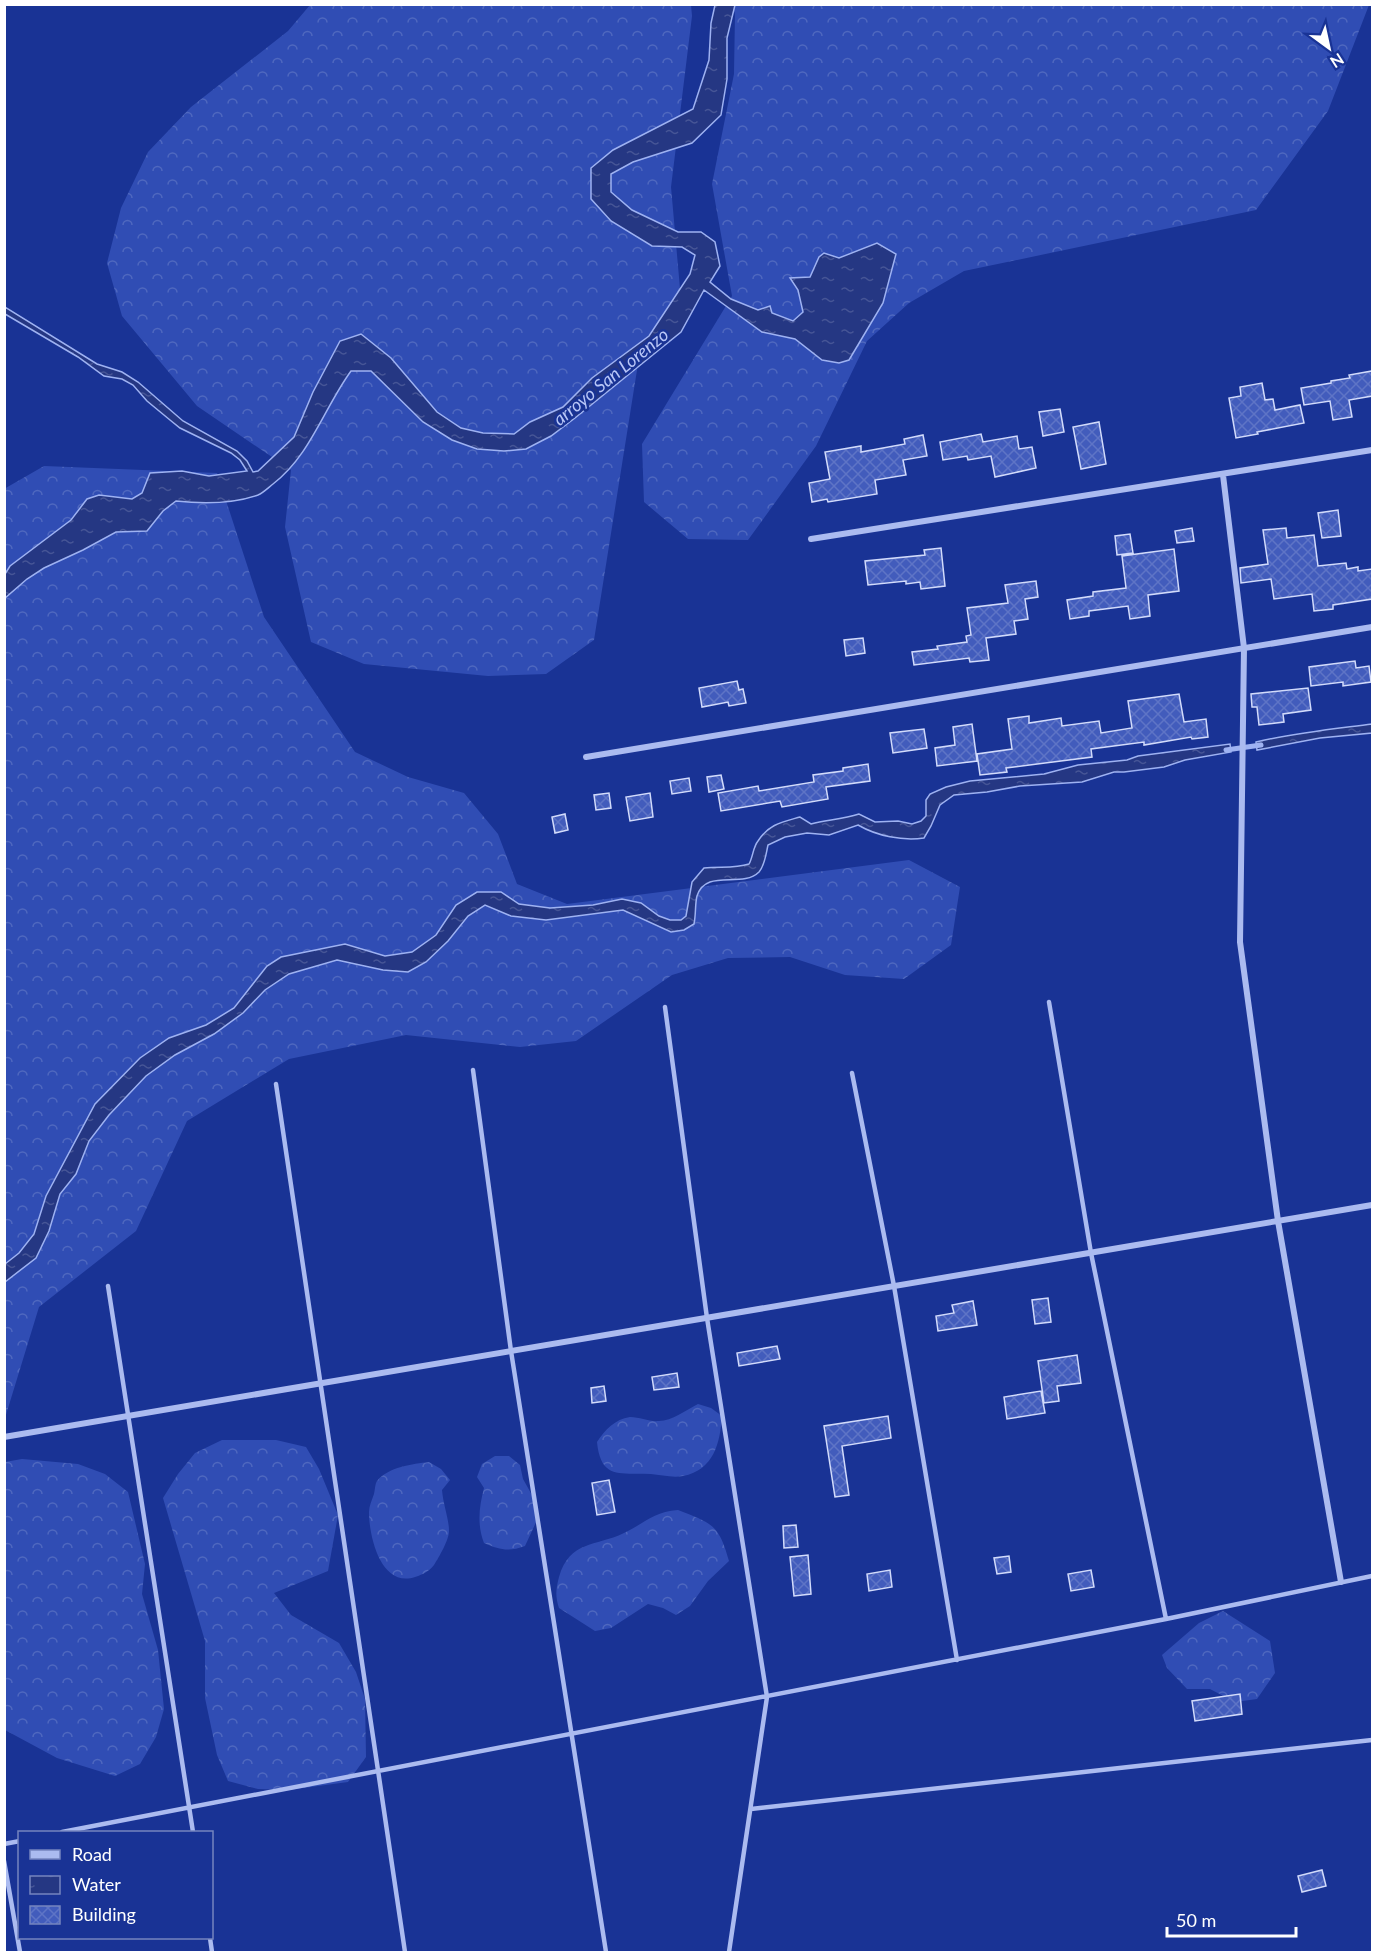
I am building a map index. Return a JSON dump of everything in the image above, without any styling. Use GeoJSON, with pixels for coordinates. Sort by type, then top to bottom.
{"type":"FeatureCollection","features":[{"type":"Feature","properties":{"kind":"street"},"geometry":{"type":"LineString","coordinates":[[811,538],[1372,450]]}},
{"type":"Feature","properties":{"kind":"street"},"geometry":{"type":"LineString","coordinates":[[1223,475],[1244,648],[1240,942],[1278,1221],[1341,1582]]}},
{"type":"Feature","properties":{"kind":"street"},"geometry":{"type":"LineString","coordinates":[[586,757],[1372,627]]}},
{"type":"Feature","properties":{"kind":"street"},"geometry":{"type":"LineString","coordinates":[[4,1437],[1372,1205]]}},
{"type":"Feature","properties":{"kind":"lane"},"geometry":{"type":"LineString","coordinates":[[1049,1002],[1091,1253],[1166,1619]]}},
{"type":"Feature","properties":{"kind":"lane"},"geometry":{"type":"LineString","coordinates":[[665,1007],[707,1318],[767,1697],[729,1953]]}},
{"type":"Feature","properties":{"kind":"lane"},"geometry":{"type":"LineString","coordinates":[[473,1070],[511,1351],[606,1953]]}},
{"type":"Feature","properties":{"kind":"lane"},"geometry":{"type":"LineString","coordinates":[[852,1073],[894,1286],[957,1660]]}},
{"type":"Feature","properties":{"kind":"lane"},"geometry":{"type":"LineString","coordinates":[[276,1084],[405,1953]]}},
{"type":"Feature","properties":{"kind":"lane"},"geometry":{"type":"LineString","coordinates":[[108,1286],[193,1831]]}},
{"type":"Feature","properties":{"kind":"lane"},"geometry":{"type":"LineString","coordinates":[[72,1831],[957,1660],[1372,1576]]}},
{"type":"Feature","properties":{"kind":"lane"},"geometry":{"type":"LineString","coordinates":[[751,1809],[1372,1740]]}},
{"type":"Feature","properties":{"kind":"lane"},"geometry":{"type":"LineString","coordinates":[[4,1861],[20,1953]]}},
{"type":"Feature","properties":{"kind":"green space"},"geometry":{"type":"Polygon","coordinates":[[[310,5],[691,5],[692,16],[671,187],[681,300],[641,345],[594,640],[546,674],[488,676],[364,664],[311,642],[285,527],[291,470],[197,406],[122,316],[107,263],[121,208],[148,152],[191,107],[288,31],[310,5]]]}},
{"type":"Feature","properties":{"kind":"green space"},"geometry":{"type":"Polygon","coordinates":[[[732,5],[1369,5],[1328,111],[1256,210],[964,271],[909,303],[867,341],[816,446],[748,540],[688,539],[644,502],[642,444],[732,296],[712,184],[734,74],[735,14],[732,5]]]}},
{"type":"Feature","properties":{"kind":"green space"},"geometry":{"type":"Polygon","coordinates":[[[44,466],[217,473],[264,617],[355,752],[408,777],[464,793],[498,834],[517,884],[567,904],[909,860],[960,887],[951,945],[904,979],[845,975],[790,957],[728,958],[672,975],[576,1041],[520,1047],[406,1035],[289,1059],[187,1121],[136,1231],[39,1307],[5,1418],[4,489],[44,466]]]}},
{"type":"Feature","properties":{"kind":"green space"},"geometry":{"type":"Polygon","coordinates":[[[698,1404],[711,1408],[722,1416],[717,1445],[702,1468],[683,1476],[671,1477],[614,1472],[603,1463],[597,1442],[615,1423],[630,1417],[664,1421],[698,1404]]]}},
{"type":"Feature","properties":{"kind":"green space"},"geometry":{"type":"Polygon","coordinates":[[[222,1440],[276,1440],[306,1447],[319,1469],[338,1515],[328,1571],[274,1593],[291,1615],[339,1643],[356,1672],[365,1699],[366,1757],[348,1782],[288,1790],[258,1789],[228,1781],[217,1755],[205,1698],[205,1641],[163,1498],[195,1453],[222,1440]]]}},
{"type":"Feature","properties":{"kind":"green space"},"geometry":{"type":"Polygon","coordinates":[[[495,1456],[509,1456],[520,1465],[523,1479],[537,1504],[538,1518],[525,1546],[519,1548],[509,1550],[484,1543],[480,1529],[484,1488],[477,1477],[482,1464],[495,1456]]]}},
{"type":"Feature","properties":{"kind":"green space"},"geometry":{"type":"Polygon","coordinates":[[[22,1459],[78,1464],[105,1474],[128,1492],[145,1564],[142,1594],[158,1650],[164,1709],[156,1737],[140,1764],[115,1776],[57,1758],[5,1730],[5,1462],[22,1459]]]}},
{"type":"Feature","properties":{"kind":"green space"},"geometry":{"type":"Polygon","coordinates":[[[429,1462],[441,1469],[450,1480],[442,1490],[449,1535],[430,1569],[415,1577],[403,1578],[393,1575],[379,1558],[371,1534],[369,1512],[376,1482],[382,1476],[401,1467],[429,1462]]]}},
{"type":"Feature","properties":{"kind":"green space"},"geometry":{"type":"Polygon","coordinates":[[[678,1510],[712,1526],[721,1539],[729,1561],[708,1581],[690,1606],[676,1615],[648,1604],[611,1628],[595,1631],[559,1608],[556,1592],[559,1577],[570,1556],[585,1546],[624,1533],[655,1516],[678,1510]]]}},
{"type":"Feature","properties":{"kind":"green space"},"geometry":{"type":"Polygon","coordinates":[[[1223,1611],[1270,1641],[1275,1673],[1257,1699],[1235,1702],[1210,1689],[1187,1689],[1167,1668],[1162,1655],[1199,1623],[1223,1611]]]}},
{"type":"Feature","properties":{"kind":"water","name":"arroyo San Lorenzo"},"geometry":{"type":"Polygon","coordinates":[[[715,5],[735,5],[727,38],[727,79],[721,115],[692,143],[633,162],[611,174],[611,192],[632,210],[678,232],[701,232],[715,242],[720,266],[710,282],[731,299],[758,310],[770,306],[772,313],[793,321],[803,312],[798,290],[790,278],[810,277],[819,257],[824,253],[839,258],[877,243],[896,254],[883,303],[849,360],[839,363],[822,360],[795,339],[762,332],[704,290],[681,332],[575,418],[551,436],[526,449],[504,451],[477,449],[452,440],[423,422],[371,371],[351,371],[297,460],[286,473],[262,493],[228,502],[176,501],[163,511],[147,531],[116,532],[44,568],[5,598],[5,574],[10,566],[71,520],[87,499],[99,495],[132,499],[142,493],[150,473],[182,471],[209,476],[247,471],[240,460],[231,453],[180,428],[147,401],[133,385],[122,379],[104,376],[78,357],[5,314],[5,307],[97,364],[122,372],[138,382],[183,421],[237,451],[247,461],[253,472],[258,471],[294,437],[313,392],[340,341],[361,334],[391,358],[437,412],[461,428],[483,433],[514,434],[530,422],[563,407],[592,378],[649,336],[690,274],[695,255],[682,247],[652,246],[611,221],[591,199],[591,168],[613,150],[693,109],[709,60],[711,23],[715,5]]]}},
{"type":"Feature","properties":{"kind":"water"},"geometry":{"type":"Polygon","coordinates":[[[1372,724],[1372,733],[1320,738],[1257,750],[1256,742],[1372,724]]]}},
{"type":"Feature","properties":{"kind":"water"},"geometry":{"type":"Polygon","coordinates":[[[1230,744],[1231,752],[1185,760],[1164,767],[1114,772],[1082,782],[1020,786],[954,795],[940,805],[924,838],[890,837],[858,825],[829,835],[807,833],[785,837],[768,845],[763,866],[752,877],[716,881],[702,888],[696,899],[694,924],[684,930],[671,932],[623,910],[546,920],[511,916],[485,905],[468,916],[448,941],[426,962],[408,972],[383,970],[337,960],[289,974],[265,990],[243,1013],[214,1034],[175,1055],[146,1076],[109,1115],[89,1141],[76,1174],[60,1194],[49,1231],[36,1258],[5,1282],[5,1264],[19,1253],[34,1234],[46,1196],[95,1104],[140,1058],[169,1038],[206,1025],[234,1008],[267,966],[281,957],[345,944],[385,956],[412,952],[436,935],[456,905],[477,892],[501,892],[519,904],[550,908],[593,905],[622,899],[641,903],[659,916],[670,920],[681,920],[686,916],[692,882],[704,868],[749,864],[755,846],[762,835],[776,824],[787,820],[800,817],[811,824],[859,814],[875,822],[898,821],[912,824],[921,821],[926,816],[926,800],[930,794],[946,787],[970,781],[1044,774],[1078,765],[1230,744]]]}},
{"type":"Feature","properties":{"kind":"building"},"geometry":{"type":"Polygon","coordinates":[[[1372,371],[1372,396],[1349,400],[1352,417],[1333,420],[1330,401],[1304,405],[1301,388],[1331,383],[1331,381],[1350,378],[1349,375],[1372,371]]]}},
{"type":"Feature","properties":{"kind":"building"},"geometry":{"type":"Polygon","coordinates":[[[1262,383],[1265,400],[1273,399],[1275,410],[1300,405],[1304,423],[1236,438],[1229,398],[1241,396],[1240,387],[1262,383]]]}},
{"type":"Feature","properties":{"kind":"building"},"geometry":{"type":"Polygon","coordinates":[[[1060,409],[1064,432],[1043,436],[1039,412],[1060,409]]]}},
{"type":"Feature","properties":{"kind":"building"},"geometry":{"type":"Polygon","coordinates":[[[1099,422],[1106,464],[1081,469],[1073,427],[1099,422]]]}},
{"type":"Feature","properties":{"kind":"building"},"geometry":{"type":"Polygon","coordinates":[[[981,434],[983,442],[1017,436],[1019,449],[1032,447],[1036,468],[995,477],[991,456],[968,460],[967,456],[943,460],[940,442],[981,434]]]}},
{"type":"Feature","properties":{"kind":"building"},"geometry":{"type":"Polygon","coordinates":[[[923,435],[927,456],[903,460],[906,475],[875,480],[877,494],[828,502],[827,499],[812,502],[809,483],[830,479],[825,452],[861,446],[861,452],[905,444],[904,439],[923,435]]]}},
{"type":"Feature","properties":{"kind":"building"},"geometry":{"type":"Polygon","coordinates":[[[1338,510],[1341,536],[1322,538],[1318,513],[1338,510]]]}},
{"type":"Feature","properties":{"kind":"building"},"geometry":{"type":"Polygon","coordinates":[[[1192,528],[1194,541],[1177,543],[1175,531],[1192,528]]]}},
{"type":"Feature","properties":{"kind":"building"},"geometry":{"type":"Polygon","coordinates":[[[1286,528],[1287,538],[1314,535],[1318,566],[1346,563],[1347,569],[1358,567],[1358,571],[1372,569],[1372,599],[1333,605],[1333,609],[1314,611],[1312,594],[1274,599],[1271,579],[1241,583],[1240,568],[1268,564],[1263,530],[1286,528]]]}},
{"type":"Feature","properties":{"kind":"building"},"geometry":{"type":"Polygon","coordinates":[[[1130,534],[1133,553],[1117,555],[1115,536],[1130,534]]]}},
{"type":"Feature","properties":{"kind":"building"},"geometry":{"type":"Polygon","coordinates":[[[941,548],[945,586],[921,589],[920,582],[906,584],[906,581],[868,585],[865,561],[925,555],[924,550],[941,548]]]}},
{"type":"Feature","properties":{"kind":"building"},"geometry":{"type":"Polygon","coordinates":[[[1174,549],[1179,591],[1148,595],[1150,616],[1130,619],[1128,606],[1089,611],[1089,616],[1070,619],[1067,600],[1093,596],[1093,592],[1126,588],[1122,556],[1174,549]]]}},
{"type":"Feature","properties":{"kind":"building"},"geometry":{"type":"Polygon","coordinates":[[[1036,581],[1038,597],[1025,599],[1028,619],[1014,621],[1016,634],[986,638],[989,660],[970,662],[969,658],[914,665],[912,652],[967,642],[966,636],[971,635],[967,608],[1008,603],[1005,585],[1036,581]]]}},
{"type":"Feature","properties":{"kind":"building"},"geometry":{"type":"Polygon","coordinates":[[[863,638],[865,653],[846,656],[844,640],[863,638]]]}},
{"type":"Feature","properties":{"kind":"building"},"geometry":{"type":"Polygon","coordinates":[[[1355,661],[1356,668],[1369,666],[1371,682],[1343,686],[1343,682],[1311,686],[1309,667],[1355,661]]]}},
{"type":"Feature","properties":{"kind":"building"},"geometry":{"type":"Polygon","coordinates":[[[737,681],[739,690],[743,689],[746,703],[729,706],[728,702],[702,707],[699,688],[737,681]]]}},
{"type":"Feature","properties":{"kind":"building"},"geometry":{"type":"Polygon","coordinates":[[[1308,688],[1311,710],[1283,714],[1284,722],[1259,725],[1257,707],[1252,707],[1251,694],[1308,688]]]}},
{"type":"Feature","properties":{"kind":"building"},"geometry":{"type":"Polygon","coordinates":[[[1179,694],[1184,722],[1206,719],[1208,737],[1091,749],[1092,757],[1006,768],[1007,772],[980,775],[977,754],[1012,749],[1008,719],[1029,716],[1029,723],[1061,718],[1062,726],[1099,721],[1101,733],[1132,728],[1128,701],[1179,694]]]}},
{"type":"Feature","properties":{"kind":"building"},"geometry":{"type":"Polygon","coordinates":[[[972,724],[977,761],[937,766],[935,748],[955,745],[953,727],[972,724]]]}},
{"type":"Feature","properties":{"kind":"building"},"geometry":{"type":"Polygon","coordinates":[[[924,729],[927,748],[893,753],[890,733],[924,729]]]}},
{"type":"Feature","properties":{"kind":"building"},"geometry":{"type":"Polygon","coordinates":[[[868,764],[870,781],[826,787],[828,799],[782,807],[780,801],[721,811],[718,793],[758,786],[759,791],[814,782],[813,775],[843,771],[843,768],[868,764]]]}},
{"type":"Feature","properties":{"kind":"building"},"geometry":{"type":"Polygon","coordinates":[[[721,775],[724,789],[709,792],[707,777],[721,775]]]}},
{"type":"Feature","properties":{"kind":"building"},"geometry":{"type":"Polygon","coordinates":[[[689,778],[691,791],[672,794],[670,781],[689,778]]]}},
{"type":"Feature","properties":{"kind":"building"},"geometry":{"type":"Polygon","coordinates":[[[609,793],[611,808],[596,810],[594,795],[609,793]]]}},
{"type":"Feature","properties":{"kind":"building"},"geometry":{"type":"Polygon","coordinates":[[[650,793],[653,817],[630,821],[626,797],[650,793]]]}},
{"type":"Feature","properties":{"kind":"building"},"geometry":{"type":"Polygon","coordinates":[[[565,814],[568,830],[555,833],[552,817],[565,814]]]}},
{"type":"Feature","properties":{"kind":"building"},"geometry":{"type":"Polygon","coordinates":[[[1048,1298],[1051,1322],[1035,1324],[1032,1300],[1048,1298]]]}},
{"type":"Feature","properties":{"kind":"building"},"geometry":{"type":"Polygon","coordinates":[[[973,1301],[977,1325],[938,1331],[936,1316],[954,1313],[952,1305],[973,1301]]]}},
{"type":"Feature","properties":{"kind":"building"},"geometry":{"type":"Polygon","coordinates":[[[777,1346],[780,1359],[739,1366],[737,1353],[777,1346]]]}},
{"type":"Feature","properties":{"kind":"building"},"geometry":{"type":"Polygon","coordinates":[[[1077,1355],[1081,1383],[1057,1386],[1059,1401],[1044,1403],[1038,1361],[1077,1355]]]}},
{"type":"Feature","properties":{"kind":"building"},"geometry":{"type":"Polygon","coordinates":[[[677,1373],[679,1387],[654,1390],[652,1377],[677,1373]]]}},
{"type":"Feature","properties":{"kind":"building"},"geometry":{"type":"Polygon","coordinates":[[[604,1386],[606,1401],[592,1403],[591,1388],[604,1386]]]}},
{"type":"Feature","properties":{"kind":"building"},"geometry":{"type":"Polygon","coordinates":[[[1041,1391],[1045,1413],[1007,1419],[1004,1397],[1041,1391]]]}},
{"type":"Feature","properties":{"kind":"building"},"geometry":{"type":"Polygon","coordinates":[[[888,1416],[891,1438],[842,1446],[849,1495],[835,1497],[824,1426],[888,1416]]]}},
{"type":"Feature","properties":{"kind":"building"},"geometry":{"type":"Polygon","coordinates":[[[609,1480],[615,1512],[597,1515],[592,1483],[609,1480]]]}},
{"type":"Feature","properties":{"kind":"building"},"geometry":{"type":"Polygon","coordinates":[[[796,1525],[798,1547],[784,1548],[783,1526],[796,1525]]]}},
{"type":"Feature","properties":{"kind":"building"},"geometry":{"type":"Polygon","coordinates":[[[808,1555],[811,1594],[794,1596],[790,1557],[808,1555]]]}},
{"type":"Feature","properties":{"kind":"building"},"geometry":{"type":"Polygon","coordinates":[[[1009,1556],[1011,1572],[997,1574],[994,1558],[1009,1556]]]}},
{"type":"Feature","properties":{"kind":"building"},"geometry":{"type":"Polygon","coordinates":[[[890,1570],[892,1587],[869,1591],[867,1574],[890,1570]]]}},
{"type":"Feature","properties":{"kind":"building"},"geometry":{"type":"Polygon","coordinates":[[[1091,1570],[1094,1587],[1071,1591],[1068,1574],[1091,1570]]]}},
{"type":"Feature","properties":{"kind":"building"},"geometry":{"type":"Polygon","coordinates":[[[1240,1694],[1242,1714],[1195,1721],[1192,1701],[1240,1694]]]}},
{"type":"Feature","properties":{"kind":"building"},"geometry":{"type":"Polygon","coordinates":[[[1322,1870],[1326,1886],[1302,1892],[1298,1876],[1322,1870]]]}},
{"type":"Feature","properties":{"kind":"waterway"},"geometry":{"type":"LineString","coordinates":[[1226,750],[1261,745]]}}]}
